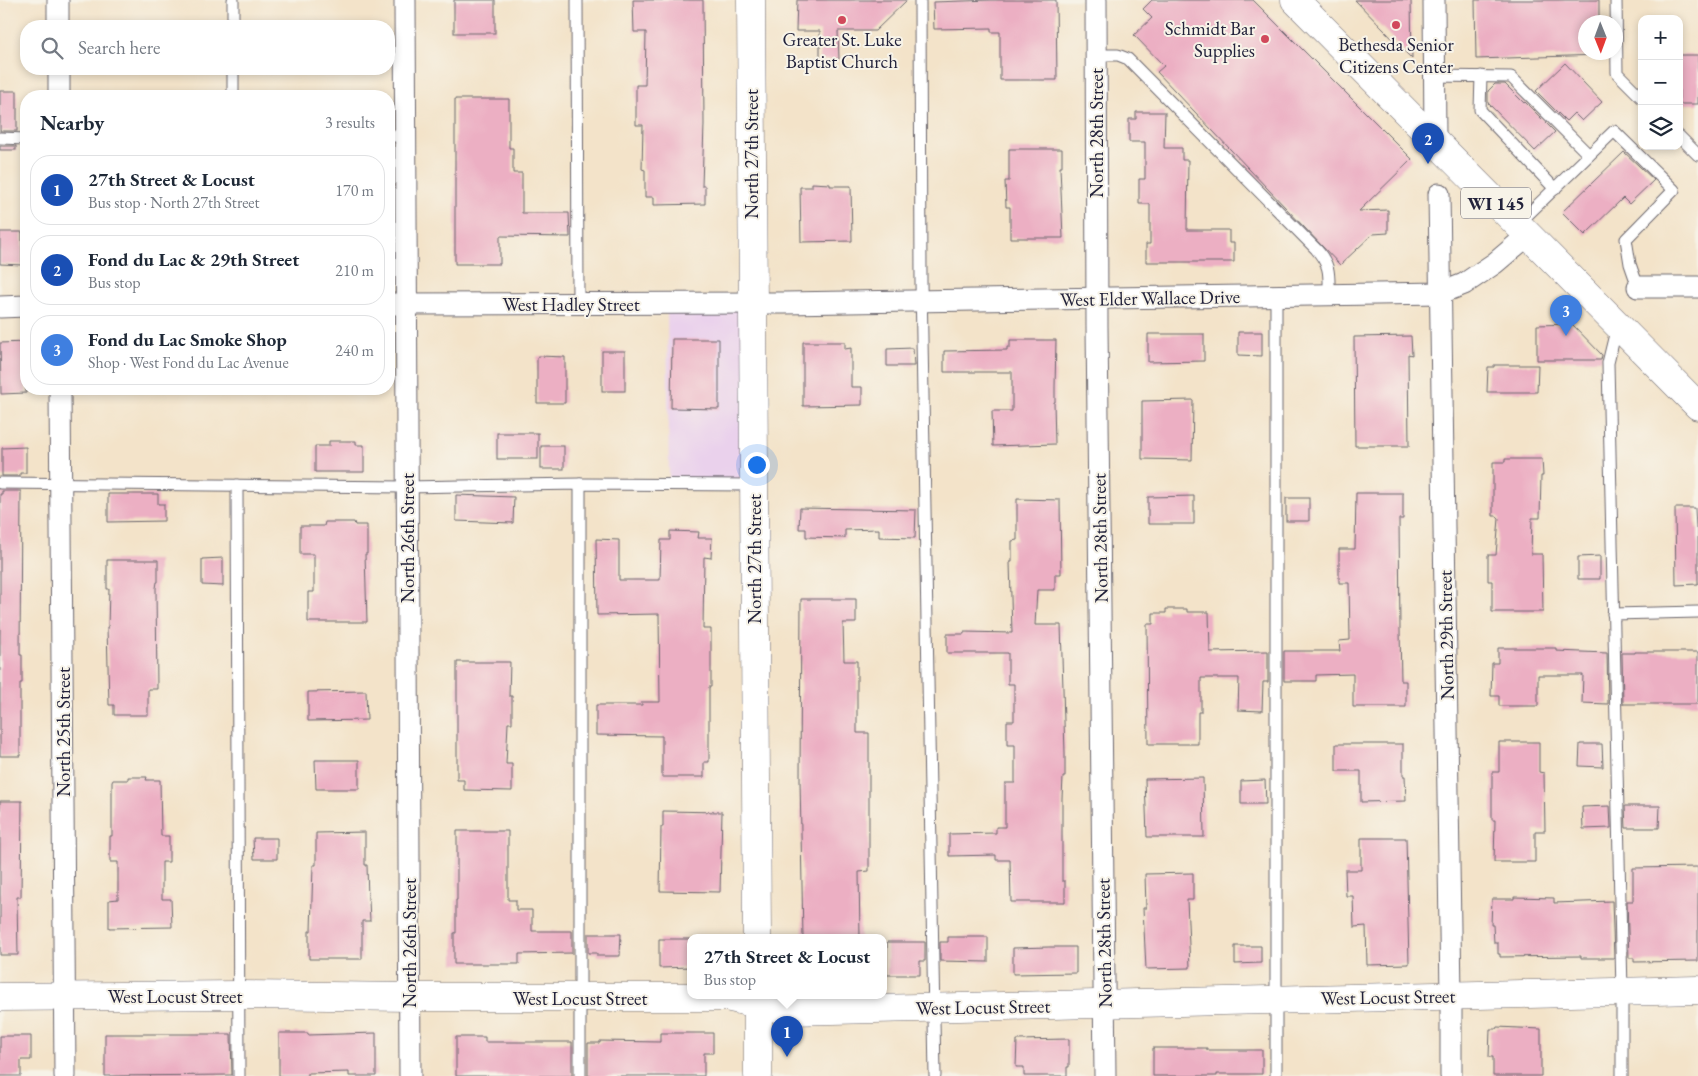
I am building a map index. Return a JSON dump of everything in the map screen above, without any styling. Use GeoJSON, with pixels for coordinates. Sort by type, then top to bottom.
{"type":"FeatureCollection","features":[{"type":"Feature","properties":{"kind":"street"},"geometry":{"type":"LineString","coordinates":[[58,0],[58,20]]}},
{"type":"Feature","properties":{"kind":"street","name":"North 26th Street"},"geometry":{"type":"LineString","coordinates":[[405,0],[397,136],[397,304],[406,487],[410,1076]]}},
{"type":"Feature","properties":{"kind":"street","name":"North 27th Street"},"geometry":{"type":"LineString","coordinates":[[751,0],[757,934]]}},
{"type":"Feature","properties":{"kind":"street","name":"North 28th Street"},"geometry":{"type":"LineString","coordinates":[[1096,0],[1097,299],[1105,1076]]}},
{"type":"Feature","properties":{"kind":"street","name":"WI 145"},"geometry":{"type":"LineString","coordinates":[[1295,0],[1698,406]]}},
{"type":"Feature","properties":{"kind":"street"},"geometry":{"type":"LineString","coordinates":[[1434,0],[1435,142]]}},
{"type":"Feature","properties":{"kind":"street"},"geometry":{"type":"LineString","coordinates":[[59,75],[59,90]]}},
{"type":"Feature","properties":{"kind":"street","name":"North 29th Street"},"geometry":{"type":"LineString","coordinates":[[1439,194],[1452,996],[1451,1076]]}},
{"type":"Feature","properties":{"kind":"street","name":"West Elder Wallace Drive"},"geometry":{"type":"LineString","coordinates":[[753,303],[1441,292],[1464,284],[1495,263],[1523,229]]}},
{"type":"Feature","properties":{"kind":"street"},"geometry":{"type":"LineString","coordinates":[[1638,287],[1698,287]]}},
{"type":"Feature","properties":{"kind":"street","name":"West Hadley Street"},"geometry":{"type":"LineString","coordinates":[[397,304],[753,303]]}},
{"type":"Feature","properties":{"kind":"street"},"geometry":{"type":"LineString","coordinates":[[0,307],[20,306]]}},
{"type":"Feature","properties":{"kind":"street","name":"North 25th Street"},"geometry":{"type":"LineString","coordinates":[[60,395],[65,1076]]}},
{"type":"Feature","properties":{"kind":"street","name":"West Locust Street"},"geometry":{"type":"LineString","coordinates":[[758,1000],[790,1011],[1698,990]]}},
{"type":"Feature","properties":{"kind":"street","name":"West Locust Street"},"geometry":{"type":"LineString","coordinates":[[0,997],[687,997]]}},
{"type":"Feature","properties":{"kind":"street"},"geometry":{"type":"LineString","coordinates":[[758,1000],[758,1076]]}},
{"type":"Feature","properties":{"kind":"lane"},"geometry":{"type":"LineString","coordinates":[[233,0],[233,20]]}},
{"type":"Feature","properties":{"kind":"lane"},"geometry":{"type":"LineString","coordinates":[[577,0],[578,304]]}},
{"type":"Feature","properties":{"kind":"lane"},"geometry":{"type":"LineString","coordinates":[[920,0],[922,301],[934,1076]]}},
{"type":"Feature","properties":{"kind":"lane"},"geometry":{"type":"LineString","coordinates":[[1616,0],[1617,72],[1638,94]]}},
{"type":"Feature","properties":{"kind":"lane"},"geometry":{"type":"LineString","coordinates":[[1096,55],[1118,55],[1128,59],[1316,249],[1325,260],[1328,269],[1329,295]]}},
{"type":"Feature","properties":{"kind":"lane"},"geometry":{"type":"LineString","coordinates":[[233,75],[233,90]]}},
{"type":"Feature","properties":{"kind":"lane"},"geometry":{"type":"LineString","coordinates":[[1434,76],[1511,77],[1589,155]]}},
{"type":"Feature","properties":{"kind":"lane"},"geometry":{"type":"LineString","coordinates":[[1481,76],[1480,110],[1554,188]]}},
{"type":"Feature","properties":{"kind":"lane"},"geometry":{"type":"LineString","coordinates":[[1523,229],[1554,188],[1614,131],[1674,190],[1626,239],[1630,264],[1638,287]]}},
{"type":"Feature","properties":{"kind":"lane"},"geometry":{"type":"LineString","coordinates":[[0,138],[20,139]]}},
{"type":"Feature","properties":{"kind":"lane"},"geometry":{"type":"LineString","coordinates":[[1683,140],[1698,155]]}},
{"type":"Feature","properties":{"kind":"lane"},"geometry":{"type":"LineString","coordinates":[[1276,296],[1276,1076]]}},
{"type":"Feature","properties":{"kind":"lane"},"geometry":{"type":"LineString","coordinates":[[1618,324],[1608,363],[1622,992],[1622,1076]]}},
{"type":"Feature","properties":{"kind":"lane"},"geometry":{"type":"LineString","coordinates":[[0,483],[406,487],[580,484],[754,485]]}},
{"type":"Feature","properties":{"kind":"lane"},"geometry":{"type":"LineString","coordinates":[[580,484],[580,1076]]}},
{"type":"Feature","properties":{"kind":"lane"},"geometry":{"type":"LineString","coordinates":[[237,485],[239,1076]]}},
{"type":"Feature","properties":{"kind":"lane"},"geometry":{"type":"LineString","coordinates":[[1613,614],[1698,612]]}},
{"type":"Feature","properties":{"kind":"shaded area"},"geometry":{"type":"Polygon","coordinates":[[[753,303],[754,485],[669,485],[667,304],[753,303]]]}},
{"type":"Feature","properties":{"kind":"building"},"geometry":{"type":"Polygon","coordinates":[[[454,0],[495,0],[495,33],[454,33],[454,0]]]}},
{"type":"Feature","properties":{"kind":"building"},"geometry":{"type":"Polygon","coordinates":[[[633,0],[703,0],[704,124],[702,186],[705,186],[705,204],[654,205],[654,197],[645,197],[645,170],[642,169],[643,125],[636,125],[636,85],[645,85],[646,32],[634,32],[633,0]]]}},
{"type":"Feature","properties":{"kind":"building","name":"Greater St. Luke Baptist Church"},"geometry":{"type":"Polygon","coordinates":[[[797,0],[907,0],[875,31],[838,31],[839,59],[820,60],[820,31],[796,31],[797,0]]]}},
{"type":"Feature","properties":{"kind":"building"},"geometry":{"type":"Polygon","coordinates":[[[1056,0],[1057,80],[1000,80],[1000,32],[991,32],[991,28],[934,29],[933,2],[1056,0]]]}},
{"type":"Feature","properties":{"kind":"building"},"geometry":{"type":"Polygon","coordinates":[[[1152,0],[1253,0],[1412,159],[1359,211],[1388,210],[1388,233],[1373,234],[1340,265],[1157,72],[1164,66],[1134,35],[1152,18],[1143,9],[1152,0]]]}},
{"type":"Feature","properties":{"kind":"building","name":"Bethesda Senior Citizens Center"},"geometry":{"type":"Polygon","coordinates":[[[1355,0],[1411,0],[1412,59],[1355,0]]]}},
{"type":"Feature","properties":{"kind":"building"},"geometry":{"type":"Polygon","coordinates":[[[1475,0],[1599,0],[1599,15],[1578,15],[1578,56],[1476,59],[1475,0]]]}},
{"type":"Feature","properties":{"kind":"building"},"geometry":{"type":"Polygon","coordinates":[[[1683,55],[1698,55],[1698,104],[1683,104],[1683,55]]]}},
{"type":"Feature","properties":{"kind":"building"},"geometry":{"type":"Polygon","coordinates":[[[1565,63],[1602,102],[1582,121],[1574,113],[1566,121],[1536,91],[1565,63]]]}},
{"type":"Feature","properties":{"kind":"building"},"geometry":{"type":"Polygon","coordinates":[[[1495,84],[1505,84],[1555,132],[1535,151],[1488,103],[1488,91],[1495,84]]]}},
{"type":"Feature","properties":{"kind":"building"},"geometry":{"type":"Polygon","coordinates":[[[0,91],[17,91],[17,131],[0,131],[0,91]]]}},
{"type":"Feature","properties":{"kind":"building"},"geometry":{"type":"Polygon","coordinates":[[[455,99],[509,99],[509,148],[513,148],[513,173],[522,173],[522,213],[569,213],[570,237],[500,236],[500,264],[455,264],[455,99]]]}},
{"type":"Feature","properties":{"kind":"building"},"geometry":{"type":"Polygon","coordinates":[[[1136,112],[1165,112],[1164,148],[1182,148],[1182,160],[1188,160],[1187,230],[1229,230],[1229,243],[1234,243],[1234,262],[1146,262],[1146,244],[1150,244],[1150,204],[1139,204],[1139,179],[1145,179],[1145,142],[1129,142],[1129,119],[1136,119],[1136,112]]]}},
{"type":"Feature","properties":{"kind":"building"},"geometry":{"type":"Polygon","coordinates":[[[0,146],[16,146],[16,150],[0,150],[0,146]]]}},
{"type":"Feature","properties":{"kind":"building"},"geometry":{"type":"Polygon","coordinates":[[[1009,149],[1062,149],[1062,167],[1060,167],[1063,238],[1010,238],[1010,207],[1006,207],[1005,181],[1009,181],[1009,149]]]}},
{"type":"Feature","properties":{"kind":"building"},"geometry":{"type":"Polygon","coordinates":[[[1624,152],[1654,180],[1629,204],[1623,198],[1585,235],[1562,212],[1624,152]]]}},
{"type":"Feature","properties":{"kind":"building"},"geometry":{"type":"Polygon","coordinates":[[[812,183],[830,184],[830,186],[851,186],[852,241],[801,242],[800,187],[812,187],[812,183]]]}},
{"type":"Feature","properties":{"kind":"building"},"geometry":{"type":"Polygon","coordinates":[[[0,232],[20,232],[20,265],[0,264],[0,232]]]}},
{"type":"Feature","properties":{"kind":"building"},"geometry":{"type":"Polygon","coordinates":[[[1572,324],[1602,355],[1601,360],[1537,360],[1537,325],[1572,324]]]}},
{"type":"Feature","properties":{"kind":"building"},"geometry":{"type":"Polygon","coordinates":[[[1238,332],[1262,332],[1262,356],[1238,355],[1238,332]]]}},
{"type":"Feature","properties":{"kind":"building"},"geometry":{"type":"Polygon","coordinates":[[[1148,334],[1204,334],[1204,361],[1148,362],[1148,334]]]}},
{"type":"Feature","properties":{"kind":"building"},"geometry":{"type":"Polygon","coordinates":[[[1411,336],[1412,355],[1408,354],[1409,446],[1355,446],[1354,337],[1411,336]]]}},
{"type":"Feature","properties":{"kind":"building"},"geometry":{"type":"Polygon","coordinates":[[[672,339],[719,339],[719,409],[671,408],[672,339]]]}},
{"type":"Feature","properties":{"kind":"building"},"geometry":{"type":"Polygon","coordinates":[[[1010,340],[1056,340],[1055,444],[993,446],[992,411],[1012,411],[1012,372],[944,372],[944,351],[1007,350],[1007,347],[1010,347],[1010,340]]]}},
{"type":"Feature","properties":{"kind":"building"},"geometry":{"type":"Polygon","coordinates":[[[20,342],[20,393],[1,394],[0,343],[20,342]]]}},
{"type":"Feature","properties":{"kind":"building"},"geometry":{"type":"Polygon","coordinates":[[[803,342],[845,342],[845,349],[851,348],[851,387],[862,387],[862,405],[803,406],[803,342]]]}},
{"type":"Feature","properties":{"kind":"building"},"geometry":{"type":"Polygon","coordinates":[[[913,348],[914,366],[887,366],[887,349],[913,348]]]}},
{"type":"Feature","properties":{"kind":"building"},"geometry":{"type":"Polygon","coordinates":[[[602,351],[625,351],[625,391],[602,391],[602,351]]]}},
{"type":"Feature","properties":{"kind":"building"},"geometry":{"type":"Polygon","coordinates":[[[537,357],[565,357],[565,403],[537,403],[537,357]]]}},
{"type":"Feature","properties":{"kind":"building"},"geometry":{"type":"Polygon","coordinates":[[[1494,365],[1538,365],[1537,392],[1487,392],[1488,367],[1494,367],[1494,365]]]}},
{"type":"Feature","properties":{"kind":"building"},"geometry":{"type":"Polygon","coordinates":[[[1193,400],[1192,460],[1142,459],[1142,401],[1193,400]]]}},
{"type":"Feature","properties":{"kind":"building"},"geometry":{"type":"Polygon","coordinates":[[[497,433],[538,433],[538,459],[497,459],[497,433]]]}},
{"type":"Feature","properties":{"kind":"building"},"geometry":{"type":"Polygon","coordinates":[[[329,441],[356,441],[356,445],[364,445],[364,472],[315,472],[315,446],[329,446],[329,441]]]}},
{"type":"Feature","properties":{"kind":"building"},"geometry":{"type":"Polygon","coordinates":[[[541,446],[564,446],[564,469],[541,469],[541,446]]]}},
{"type":"Feature","properties":{"kind":"building"},"geometry":{"type":"Polygon","coordinates":[[[26,447],[26,473],[20,473],[20,476],[2,476],[2,448],[26,447]]]}},
{"type":"Feature","properties":{"kind":"building"},"geometry":{"type":"Polygon","coordinates":[[[1505,459],[1542,459],[1543,476],[1541,476],[1540,518],[1532,518],[1531,554],[1542,554],[1543,612],[1492,612],[1492,581],[1488,581],[1488,555],[1496,555],[1499,518],[1493,516],[1493,462],[1505,462],[1505,459]]]}},
{"type":"Feature","properties":{"kind":"building"},"geometry":{"type":"Polygon","coordinates":[[[2,491],[21,491],[20,655],[22,655],[22,683],[20,683],[20,756],[0,756],[0,494],[2,494],[2,491]]]}},
{"type":"Feature","properties":{"kind":"building"},"geometry":{"type":"Polygon","coordinates":[[[1356,493],[1403,493],[1403,519],[1399,519],[1400,630],[1401,681],[1406,681],[1406,707],[1353,707],[1353,674],[1316,675],[1316,681],[1284,681],[1284,651],[1340,651],[1339,641],[1350,640],[1349,583],[1339,583],[1339,549],[1355,549],[1356,493]]]}},
{"type":"Feature","properties":{"kind":"building"},"geometry":{"type":"Polygon","coordinates":[[[108,494],[158,494],[158,504],[164,504],[164,521],[108,522],[108,494]]]}},
{"type":"Feature","properties":{"kind":"building"},"geometry":{"type":"Polygon","coordinates":[[[456,495],[514,497],[513,523],[456,521],[456,495]]]}},
{"type":"Feature","properties":{"kind":"building"},"geometry":{"type":"Polygon","coordinates":[[[1194,496],[1194,524],[1148,524],[1148,497],[1194,496]]]}},
{"type":"Feature","properties":{"kind":"building"},"geometry":{"type":"Polygon","coordinates":[[[1286,498],[1309,498],[1309,521],[1286,521],[1286,498]]]}},
{"type":"Feature","properties":{"kind":"building"},"geometry":{"type":"Polygon","coordinates":[[[1017,499],[1060,500],[1061,574],[1055,574],[1055,590],[1037,590],[1035,625],[1061,625],[1065,753],[1065,777],[1063,777],[1062,798],[1062,881],[1065,881],[1065,902],[1011,902],[1010,860],[996,860],[996,855],[949,856],[949,834],[996,833],[996,827],[1005,827],[1005,783],[1015,783],[1015,745],[1007,745],[1007,721],[1014,721],[1014,684],[1008,684],[1008,653],[947,653],[947,634],[964,634],[964,632],[1012,633],[1010,562],[1012,562],[1012,541],[1017,540],[1017,499]]]}},
{"type":"Feature","properties":{"kind":"building"},"geometry":{"type":"Polygon","coordinates":[[[800,508],[916,510],[915,538],[879,537],[879,529],[845,530],[845,538],[806,537],[806,529],[799,529],[800,508]]]}},
{"type":"Feature","properties":{"kind":"building"},"geometry":{"type":"Polygon","coordinates":[[[1675,508],[1695,508],[1696,529],[1698,529],[1698,584],[1676,585],[1675,508]]]}},
{"type":"Feature","properties":{"kind":"building"},"geometry":{"type":"Polygon","coordinates":[[[325,522],[354,522],[355,525],[367,525],[367,554],[365,554],[367,622],[308,622],[308,592],[314,592],[314,554],[300,554],[300,526],[324,526],[325,522]]]}},
{"type":"Feature","properties":{"kind":"building"},"geometry":{"type":"Polygon","coordinates":[[[670,531],[699,532],[698,538],[712,538],[711,558],[704,557],[703,629],[711,629],[711,687],[709,687],[709,762],[704,762],[704,777],[662,777],[662,736],[596,735],[596,705],[642,705],[642,702],[660,702],[659,614],[597,615],[596,539],[619,540],[619,580],[660,580],[661,540],[670,540],[670,531]]]}},
{"type":"Feature","properties":{"kind":"building"},"geometry":{"type":"Polygon","coordinates":[[[1600,556],[1600,579],[1578,579],[1578,557],[1600,556]]]}},
{"type":"Feature","properties":{"kind":"building"},"geometry":{"type":"Polygon","coordinates":[[[223,558],[223,586],[202,585],[202,559],[223,558]]]}},
{"type":"Feature","properties":{"kind":"building"},"geometry":{"type":"Polygon","coordinates":[[[107,560],[158,560],[158,582],[156,588],[157,689],[148,689],[148,715],[114,715],[114,705],[109,705],[107,627],[109,589],[107,589],[107,560]]]}},
{"type":"Feature","properties":{"kind":"building"},"geometry":{"type":"Polygon","coordinates":[[[801,599],[856,599],[856,623],[843,623],[844,661],[857,661],[857,733],[869,733],[869,871],[859,872],[860,934],[803,934],[800,780],[801,599]]]}},
{"type":"Feature","properties":{"kind":"building"},"geometry":{"type":"Polygon","coordinates":[[[1166,609],[1187,609],[1187,612],[1209,612],[1210,652],[1268,651],[1268,682],[1263,682],[1262,711],[1238,710],[1239,678],[1201,678],[1201,712],[1198,712],[1198,744],[1148,744],[1147,624],[1153,624],[1153,613],[1166,613],[1166,609]]]}},
{"type":"Feature","properties":{"kind":"building"},"geometry":{"type":"Polygon","coordinates":[[[1498,648],[1556,648],[1556,651],[1607,653],[1608,704],[1582,703],[1583,675],[1538,675],[1538,706],[1499,706],[1499,696],[1491,696],[1492,663],[1498,663],[1498,648]]]}},
{"type":"Feature","properties":{"kind":"building"},"geometry":{"type":"Polygon","coordinates":[[[1698,652],[1698,704],[1623,704],[1622,653],[1698,652]]]}},
{"type":"Feature","properties":{"kind":"building"},"geometry":{"type":"Polygon","coordinates":[[[457,662],[510,662],[509,696],[512,696],[512,723],[508,723],[506,764],[512,764],[512,791],[464,790],[464,780],[457,780],[457,662]]]}},
{"type":"Feature","properties":{"kind":"building"},"geometry":{"type":"Polygon","coordinates":[[[366,691],[367,720],[308,721],[308,692],[366,691]]]}},
{"type":"Feature","properties":{"kind":"building"},"geometry":{"type":"Polygon","coordinates":[[[1499,742],[1539,742],[1539,772],[1544,773],[1545,831],[1535,831],[1535,862],[1494,862],[1495,820],[1492,820],[1492,772],[1499,772],[1499,742]]]}},
{"type":"Feature","properties":{"kind":"building"},"geometry":{"type":"Polygon","coordinates":[[[1336,744],[1403,744],[1403,776],[1405,776],[1406,801],[1361,802],[1361,771],[1336,771],[1336,744]]]}},
{"type":"Feature","properties":{"kind":"building"},"geometry":{"type":"Polygon","coordinates":[[[1580,744],[1602,744],[1603,767],[1579,766],[1580,744]]]}},
{"type":"Feature","properties":{"kind":"building"},"geometry":{"type":"Polygon","coordinates":[[[315,760],[359,760],[359,789],[316,789],[315,760]]]}},
{"type":"Feature","properties":{"kind":"building"},"geometry":{"type":"Polygon","coordinates":[[[128,777],[147,777],[146,780],[160,780],[161,836],[169,836],[169,862],[162,862],[162,899],[171,899],[172,927],[109,928],[109,900],[118,899],[118,862],[110,862],[112,782],[113,780],[128,780],[128,777]]]}},
{"type":"Feature","properties":{"kind":"building"},"geometry":{"type":"Polygon","coordinates":[[[1203,778],[1204,837],[1147,837],[1145,779],[1203,778]]]}},
{"type":"Feature","properties":{"kind":"building"},"geometry":{"type":"Polygon","coordinates":[[[1265,780],[1266,804],[1241,804],[1241,781],[1265,780]]]}},
{"type":"Feature","properties":{"kind":"building"},"geometry":{"type":"Polygon","coordinates":[[[0,801],[22,801],[21,897],[17,897],[18,955],[0,955],[0,801]]]}},
{"type":"Feature","properties":{"kind":"building"},"geometry":{"type":"Polygon","coordinates":[[[1610,806],[1611,828],[1583,829],[1582,807],[1610,806]]]}},
{"type":"Feature","properties":{"kind":"building"},"geometry":{"type":"Polygon","coordinates":[[[1625,806],[1660,806],[1659,828],[1626,828],[1625,806]]]}},
{"type":"Feature","properties":{"kind":"building"},"geometry":{"type":"Polygon","coordinates":[[[663,811],[722,812],[720,892],[660,891],[663,811]]]}},
{"type":"Feature","properties":{"kind":"building"},"geometry":{"type":"Polygon","coordinates":[[[457,831],[508,831],[508,900],[516,900],[516,910],[532,910],[532,931],[572,931],[572,953],[519,954],[519,964],[454,964],[457,900],[457,831]]]}},
{"type":"Feature","properties":{"kind":"building"},"geometry":{"type":"Polygon","coordinates":[[[365,832],[365,865],[367,865],[370,921],[362,921],[362,959],[309,959],[313,865],[316,865],[316,833],[365,832]]]}},
{"type":"Feature","properties":{"kind":"building"},"geometry":{"type":"Polygon","coordinates":[[[253,838],[277,838],[277,859],[254,859],[253,838]]]}},
{"type":"Feature","properties":{"kind":"building"},"geometry":{"type":"Polygon","coordinates":[[[1361,838],[1406,838],[1409,964],[1367,965],[1366,926],[1354,927],[1353,896],[1346,896],[1345,870],[1361,870],[1361,838]]]}},
{"type":"Feature","properties":{"kind":"building"},"geometry":{"type":"Polygon","coordinates":[[[1698,867],[1698,961],[1634,962],[1634,958],[1629,958],[1627,901],[1633,901],[1633,868],[1698,867]]]}},
{"type":"Feature","properties":{"kind":"building"},"geometry":{"type":"Polygon","coordinates":[[[1193,873],[1193,900],[1187,900],[1190,968],[1146,969],[1143,908],[1146,908],[1145,874],[1193,873]]]}},
{"type":"Feature","properties":{"kind":"building"},"geometry":{"type":"Polygon","coordinates":[[[1514,897],[1554,898],[1554,903],[1612,901],[1614,958],[1581,958],[1581,956],[1500,957],[1500,954],[1498,954],[1498,943],[1494,943],[1493,925],[1491,925],[1492,899],[1514,899],[1514,897]]]}},
{"type":"Feature","properties":{"kind":"building"},"geometry":{"type":"Polygon","coordinates":[[[588,934],[621,934],[620,956],[597,956],[597,953],[588,953],[588,934]]]}},
{"type":"Feature","properties":{"kind":"building"},"geometry":{"type":"Polygon","coordinates":[[[948,937],[988,937],[988,962],[940,961],[940,942],[948,942],[948,937]]]}},
{"type":"Feature","properties":{"kind":"building"},"geometry":{"type":"Polygon","coordinates":[[[659,939],[687,939],[687,967],[659,968],[659,939]]]}},
{"type":"Feature","properties":{"kind":"building"},"geometry":{"type":"Polygon","coordinates":[[[887,942],[925,942],[925,961],[920,961],[920,975],[887,975],[887,942]]]}},
{"type":"Feature","properties":{"kind":"building"},"geometry":{"type":"Polygon","coordinates":[[[1235,946],[1261,946],[1261,963],[1235,964],[1235,946]]]}},
{"type":"Feature","properties":{"kind":"building"},"geometry":{"type":"Polygon","coordinates":[[[1076,947],[1076,973],[1013,974],[1013,948],[1076,947]]]}},
{"type":"Feature","properties":{"kind":"building"},"geometry":{"type":"Polygon","coordinates":[[[1497,1027],[1541,1029],[1541,1076],[1493,1076],[1493,1057],[1489,1057],[1490,1029],[1496,1029],[1497,1027]]]}},
{"type":"Feature","properties":{"kind":"building"},"geometry":{"type":"Polygon","coordinates":[[[279,1033],[308,1033],[308,1035],[376,1033],[376,1076],[349,1076],[349,1072],[308,1073],[308,1076],[279,1076],[279,1033]]]}},
{"type":"Feature","properties":{"kind":"building"},"geometry":{"type":"Polygon","coordinates":[[[660,1033],[713,1033],[713,1053],[704,1053],[704,1076],[588,1076],[588,1043],[600,1043],[600,1041],[660,1042],[660,1033]]]}},
{"type":"Feature","properties":{"kind":"building"},"geometry":{"type":"Polygon","coordinates":[[[105,1034],[231,1034],[232,1075],[105,1076],[105,1034]]]}},
{"type":"Feature","properties":{"kind":"building"},"geometry":{"type":"Polygon","coordinates":[[[0,1036],[31,1036],[31,1060],[21,1060],[21,1076],[0,1076],[0,1036]]]}},
{"type":"Feature","properties":{"kind":"building"},"geometry":{"type":"Polygon","coordinates":[[[456,1037],[485,1037],[485,1042],[572,1042],[572,1076],[456,1076],[456,1037]]]}},
{"type":"Feature","properties":{"kind":"building"},"geometry":{"type":"Polygon","coordinates":[[[1069,1039],[1069,1067],[1067,1067],[1067,1076],[1024,1076],[1024,1067],[1016,1067],[1017,1040],[1069,1039]]]}},
{"type":"Feature","properties":{"kind":"building"},"geometry":{"type":"Polygon","coordinates":[[[1153,1048],[1262,1050],[1262,1074],[1153,1076],[1153,1048]]]}},
{"type":"Feature","properties":{"kind":"place","name":"Greater St. Luke Baptist Church"},"geometry":{"type":"Point","coordinates":[842,20]}},
{"type":"Feature","properties":{"kind":"place","name":"Bethesda Senior Citizens Center"},"geometry":{"type":"Point","coordinates":[1396,25]}},
{"type":"Feature","properties":{"kind":"place","name":"Schmidt Bar Supplies"},"geometry":{"type":"Point","coordinates":[1265,39]}},
{"type":"Feature","properties":{"kind":"place","name":"Fond du Lac & 29th Street"},"geometry":{"type":"Point","coordinates":[1428,164]}},
{"type":"Feature","properties":{"kind":"place","name":"Fond du Lac Smoke Shop"},"geometry":{"type":"Point","coordinates":[1566,336]}},
{"type":"Feature","properties":{"kind":"place","name":"27th Street & Locust"},"geometry":{"type":"Point","coordinates":[787,1057]}}]}
